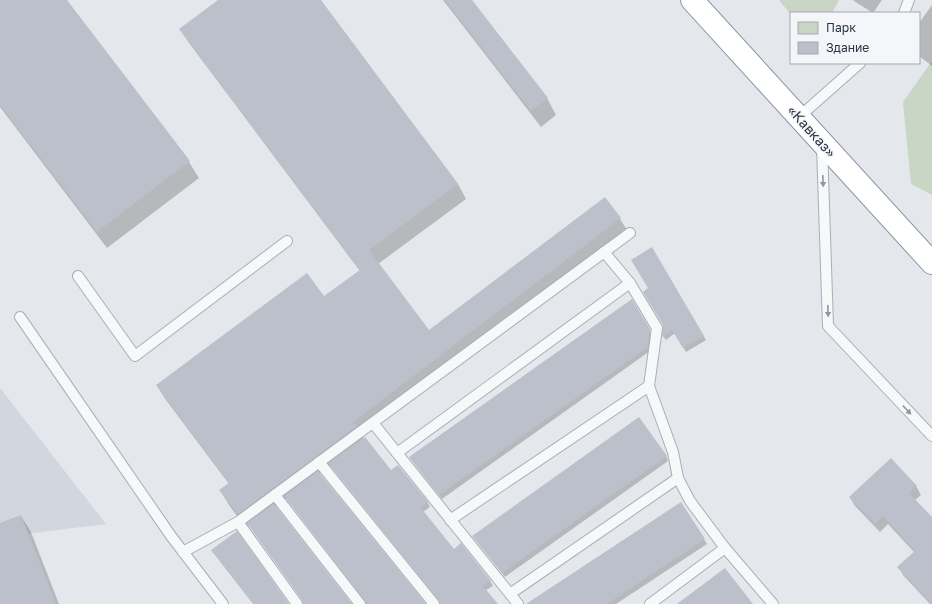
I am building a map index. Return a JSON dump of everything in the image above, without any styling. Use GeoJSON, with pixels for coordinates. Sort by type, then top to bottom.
{"type":"FeatureCollection","features":[{"type":"Feature","properties":{"kind":"highway","name":"«Кавказ»"},"geometry":{"type":"LineString","coordinates":[[692,0],[932,263]]}},
{"type":"Feature","properties":{"kind":"lane"},"geometry":{"type":"LineString","coordinates":[[904,12],[909,0]]}},
{"type":"Feature","properties":{"kind":"lane"},"geometry":{"type":"LineString","coordinates":[[799,117],[859,64]]}},
{"type":"Feature","properties":{"kind":"lane"},"geometry":{"type":"LineString","coordinates":[[822,142],[828,326],[932,436]]}},
{"type":"Feature","properties":{"kind":"lane"},"geometry":{"type":"LineString","coordinates":[[183,552],[238,522],[275,496],[630,232]]}},
{"type":"Feature","properties":{"kind":"lane"},"geometry":{"type":"LineString","coordinates":[[78,276],[135,356],[287,241]]}},
{"type":"Feature","properties":{"kind":"lane"},"geometry":{"type":"LineString","coordinates":[[604,252],[630,283],[658,328],[649,386],[673,452],[678,478],[690,501],[725,548],[773,604]]}},
{"type":"Feature","properties":{"kind":"lane"},"geometry":{"type":"LineString","coordinates":[[397,452],[630,283]]}},
{"type":"Feature","properties":{"kind":"lane"},"geometry":{"type":"LineString","coordinates":[[20,317],[162,524],[222,604]]}},
{"type":"Feature","properties":{"kind":"lane"},"geometry":{"type":"LineString","coordinates":[[450,520],[649,386]]}},
{"type":"Feature","properties":{"kind":"lane"},"geometry":{"type":"LineString","coordinates":[[373,423],[518,604]]}},
{"type":"Feature","properties":{"kind":"lane"},"geometry":{"type":"LineString","coordinates":[[319,462],[434,604]]}},
{"type":"Feature","properties":{"kind":"lane"},"geometry":{"type":"LineString","coordinates":[[510,594],[678,478]]}},
{"type":"Feature","properties":{"kind":"lane"},"geometry":{"type":"LineString","coordinates":[[275,496],[360,604]]}},
{"type":"Feature","properties":{"kind":"lane"},"geometry":{"type":"LineString","coordinates":[[238,522],[297,604]]}},
{"type":"Feature","properties":{"kind":"lane"},"geometry":{"type":"LineString","coordinates":[[650,604],[725,548]]}},
{"type":"Feature","properties":{"kind":"shaded area"},"geometry":{"type":"Polygon","coordinates":[[[0,388],[106,524],[0,537],[0,388]]]}},
{"type":"Feature","properties":{"kind":"green space"},"geometry":{"type":"Polygon","coordinates":[[[779,0],[839,0],[833,12],[790,12],[790,14],[779,0]]]}},
{"type":"Feature","properties":{"kind":"green space"},"geometry":{"type":"Polygon","coordinates":[[[932,61],[932,195],[911,184],[903,102],[932,61]]]}},
{"type":"Feature","properties":{"kind":"building"},"geometry":{"type":"Polygon","coordinates":[[[0,0],[67,0],[190,161],[97,232],[0,105],[0,0]]]}},
{"type":"Feature","properties":{"kind":"building"},"geometry":{"type":"Polygon","coordinates":[[[218,0],[321,0],[458,184],[369,250],[429,330],[605,197],[621,218],[353,422],[357,426],[238,514],[219,490],[229,483],[156,385],[307,273],[324,296],[360,270],[179,29],[218,0]]]}},
{"type":"Feature","properties":{"kind":"building"},"geometry":{"type":"Polygon","coordinates":[[[445,0],[472,0],[548,98],[531,111],[445,0]]]}},
{"type":"Feature","properties":{"kind":"building"},"geometry":{"type":"Polygon","coordinates":[[[652,247],[704,336],[683,348],[672,330],[662,337],[663,325],[643,292],[648,288],[631,260],[652,247]]]}},
{"type":"Feature","properties":{"kind":"building"},"geometry":{"type":"Polygon","coordinates":[[[632,299],[650,329],[648,347],[439,495],[409,457],[632,299]]]}},
{"type":"Feature","properties":{"kind":"building"},"geometry":{"type":"Polygon","coordinates":[[[639,417],[667,456],[502,573],[472,536],[639,417]]]}},
{"type":"Feature","properties":{"kind":"building"},"geometry":{"type":"Polygon","coordinates":[[[365,437],[391,470],[398,465],[428,502],[421,508],[454,549],[461,543],[491,581],[483,586],[498,604],[440,604],[439,600],[328,463],[365,437]]]}},
{"type":"Feature","properties":{"kind":"building"},"geometry":{"type":"Polygon","coordinates":[[[891,458],[917,486],[909,493],[932,517],[932,604],[897,567],[915,551],[883,516],[875,524],[849,497],[891,458]]]}},
{"type":"Feature","properties":{"kind":"building"},"geometry":{"type":"Polygon","coordinates":[[[318,471],[426,604],[366,604],[365,600],[284,496],[318,471]]]}},
{"type":"Feature","properties":{"kind":"building"},"geometry":{"type":"Polygon","coordinates":[[[681,502],[705,539],[607,604],[526,604],[681,502]]]}},
{"type":"Feature","properties":{"kind":"building"},"geometry":{"type":"Polygon","coordinates":[[[274,504],[352,604],[303,604],[302,600],[247,523],[274,504]]]}},
{"type":"Feature","properties":{"kind":"building"},"geometry":{"type":"Polygon","coordinates":[[[21,515],[56,604],[0,604],[0,523],[21,515]]]}},
{"type":"Feature","properties":{"kind":"building"},"geometry":{"type":"Polygon","coordinates":[[[237,531],[289,604],[253,604],[211,550],[237,531]]]}},
{"type":"Feature","properties":{"kind":"building"},"geometry":{"type":"Polygon","coordinates":[[[725,568],[753,604],[677,604],[725,568]]]}}]}
